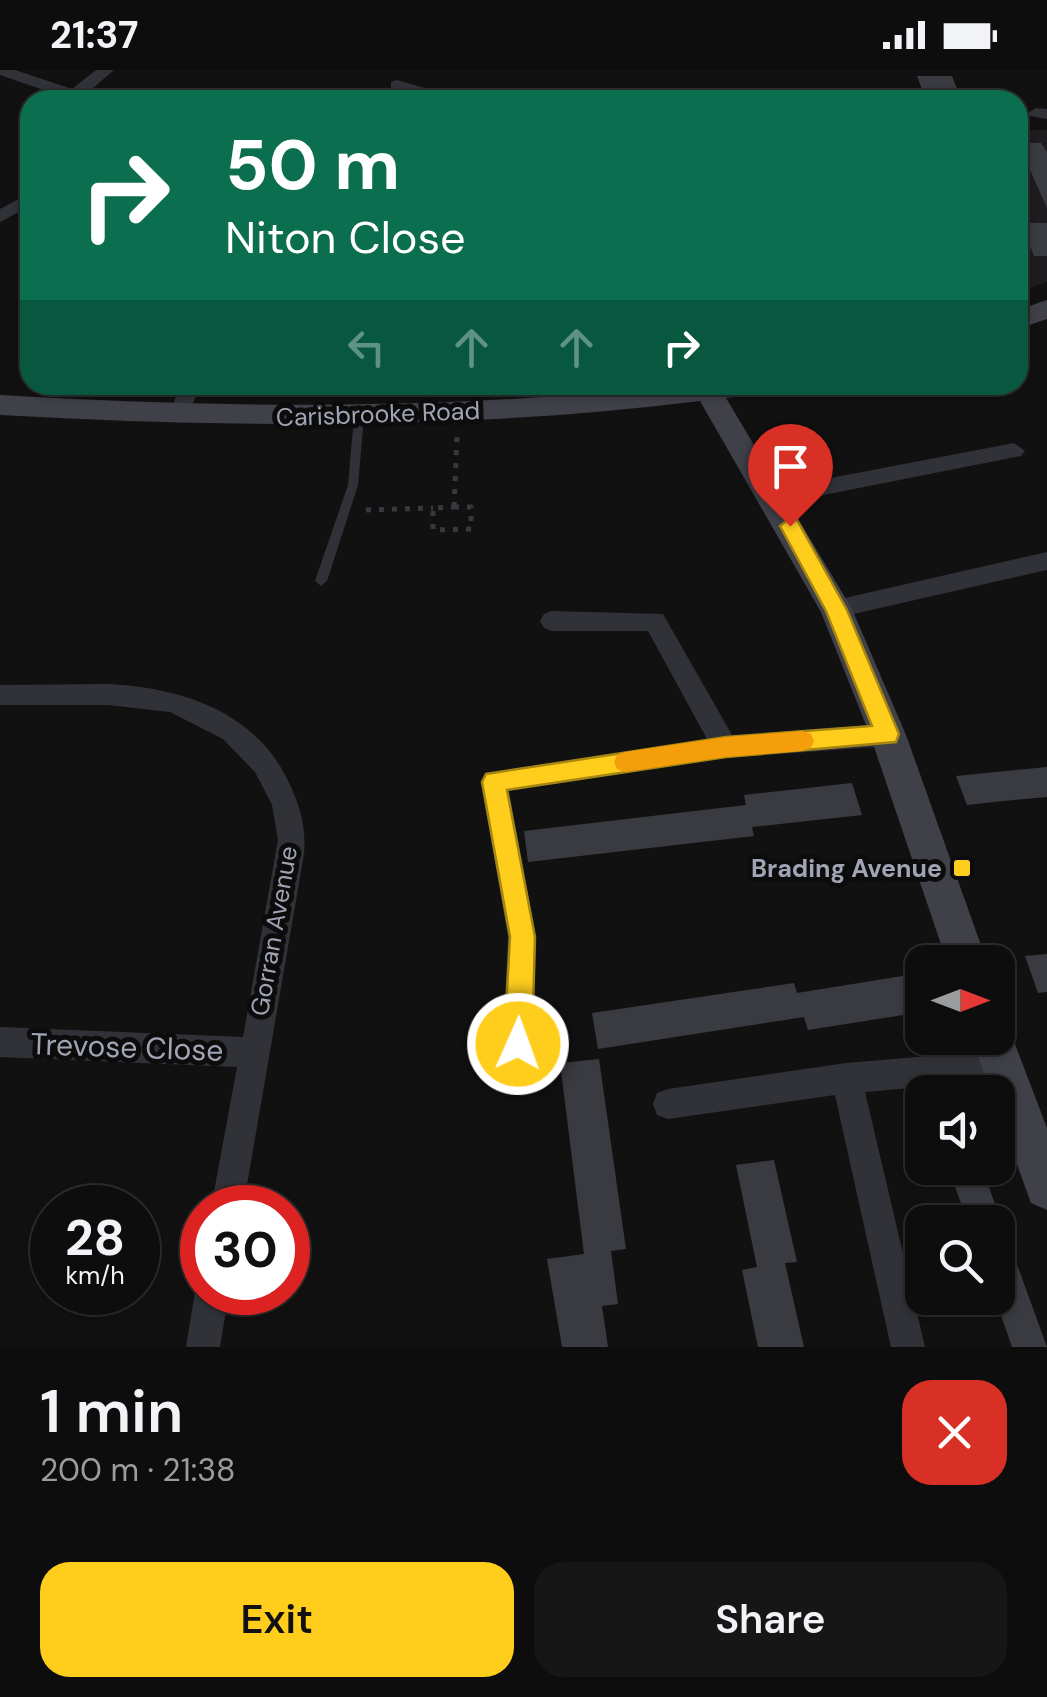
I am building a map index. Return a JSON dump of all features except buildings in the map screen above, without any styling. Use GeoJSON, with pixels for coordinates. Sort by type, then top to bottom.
{"type":"FeatureCollection","features":[{"type":"Feature","properties":{"kind":"street"},"geometry":{"type":"LineString","coordinates":[[0,70],[59,90]]}},
{"type":"Feature","properties":{"kind":"street"},"geometry":{"type":"LineString","coordinates":[[89,90],[106,70]]}},
{"type":"Feature","properties":{"kind":"street"},"geometry":{"type":"LineString","coordinates":[[392,90],[413,70]]}},
{"type":"Feature","properties":{"kind":"street"},"geometry":{"type":"LineString","coordinates":[[398,84],[418,90]]}},
{"type":"Feature","properties":{"kind":"street"},"geometry":{"type":"LineString","coordinates":[[178,416],[186,395]]}},
{"type":"Feature","properties":{"kind":"street","name":"Carisbrooke Road"},"geometry":{"type":"LineString","coordinates":[[0,405],[178,416],[359,418],[663,395]]}},
{"type":"Feature","properties":{"kind":"street"},"geometry":{"type":"LineString","coordinates":[[710,395],[774,497],[836,610],[888,734],[961,945]]}},
{"type":"Feature","properties":{"kind":"street"},"geometry":{"type":"LineString","coordinates":[[774,497],[1014,451]]}},
{"type":"Feature","properties":{"kind":"street"},"geometry":{"type":"LineString","coordinates":[[836,610],[1047,561]]}},
{"type":"Feature","properties":{"kind":"street"},"geometry":{"type":"LineString","coordinates":[[552,621],[655,621],[726,747]]}},
{"type":"Feature","properties":{"kind":"street","name":"Gorran Avenue"},"geometry":{"type":"LineString","coordinates":[[0,694],[170,701],[216,719],[247,743],[277,780],[291,830],[286,881],[230,1185]]}},
{"type":"Feature","properties":{"kind":"street"},"geometry":{"type":"LineString","coordinates":[[518,1044],[522,937],[494,782],[726,747],[888,734]]}},
{"type":"Feature","properties":{"kind":"street","name":"Trevose Close"},"geometry":{"type":"LineString","coordinates":[[0,1042],[253,1052]]}},
{"type":"Feature","properties":{"kind":"street"},"geometry":{"type":"LineString","coordinates":[[668,1104],[974,1055]]}},
{"type":"Feature","properties":{"kind":"street"},"geometry":{"type":"LineString","coordinates":[[998,1055],[1047,1187]]}},
{"type":"Feature","properties":{"kind":"street"},"geometry":{"type":"LineString","coordinates":[[846,1078],[908,1347]]}},
{"type":"Feature","properties":{"kind":"street"},"geometry":{"type":"LineString","coordinates":[[202,1347],[208,1315]]}},
{"type":"Feature","properties":{"kind":"lane"},"geometry":{"type":"LineString","coordinates":[[321,582],[353,485],[359,418]]}},
{"type":"Feature","properties":{"kind":"path"},"geometry":{"type":"LineString","coordinates":[[454,507],[458,413]]}},
{"type":"Feature","properties":{"kind":"path"},"geometry":{"type":"LineString","coordinates":[[346,510],[471,507],[471,529],[433,530],[433,508]]}},
{"type":"Feature","properties":{"kind":"shaded area"},"geometry":{"type":"Polygon","coordinates":[[[1028,130],[1047,130],[1047,282],[1028,289],[1028,130]]]}},
{"type":"Feature","properties":{"kind":"slow traffic"},"geometry":{"type":"LineString","coordinates":[[625,762],[802,741]]}},
{"type":"Feature","properties":{"kind":"place","name":"Brading Avenue"},"geometry":{"type":"Point","coordinates":[962,868]}},
{"type":"Feature","properties":{"kind":"route"},"geometry":{"type":"LineString","coordinates":[[518,1044],[522,937],[494,782],[726,747],[888,734],[836,610],[790,526]]}}]}
